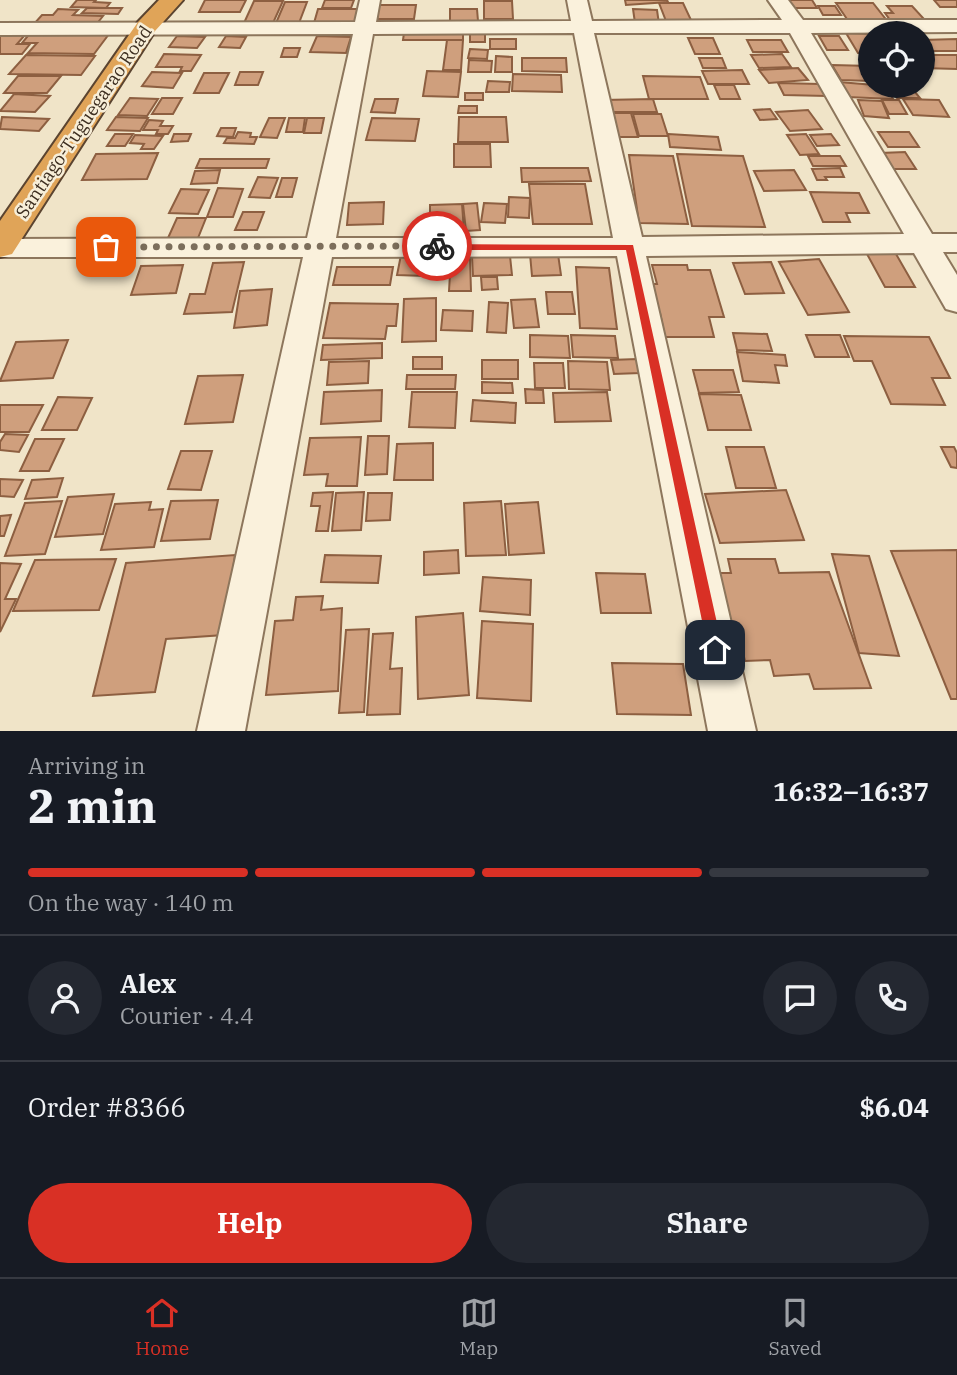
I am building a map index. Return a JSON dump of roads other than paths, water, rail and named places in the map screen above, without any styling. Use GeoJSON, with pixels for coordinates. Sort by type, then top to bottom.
{"type":"FeatureCollection","features":[{"type":"Feature","properties":{"kind":"highway","name":"Santiago-Tuguegarao Road"},"geometry":{"type":"LineString","coordinates":[[0,247],[146,27],[172,0]]}},
{"type":"Feature","properties":{"kind":"street"},"geometry":{"type":"LineString","coordinates":[[778,0],[797,27],[957,301]]}},
{"type":"Feature","properties":{"kind":"street"},"geometry":{"type":"LineString","coordinates":[[221,731],[368,13]]}},
{"type":"Feature","properties":{"kind":"street"},"geometry":{"type":"LineString","coordinates":[[0,29],[146,27],[368,13],[580,13],[797,27],[957,26]]}},
{"type":"Feature","properties":{"kind":"street"},"geometry":{"type":"LineString","coordinates":[[580,13],[732,731]]}},
{"type":"Feature","properties":{"kind":"street"},"geometry":{"type":"LineString","coordinates":[[0,247],[630,247],[957,243]]}}]}
